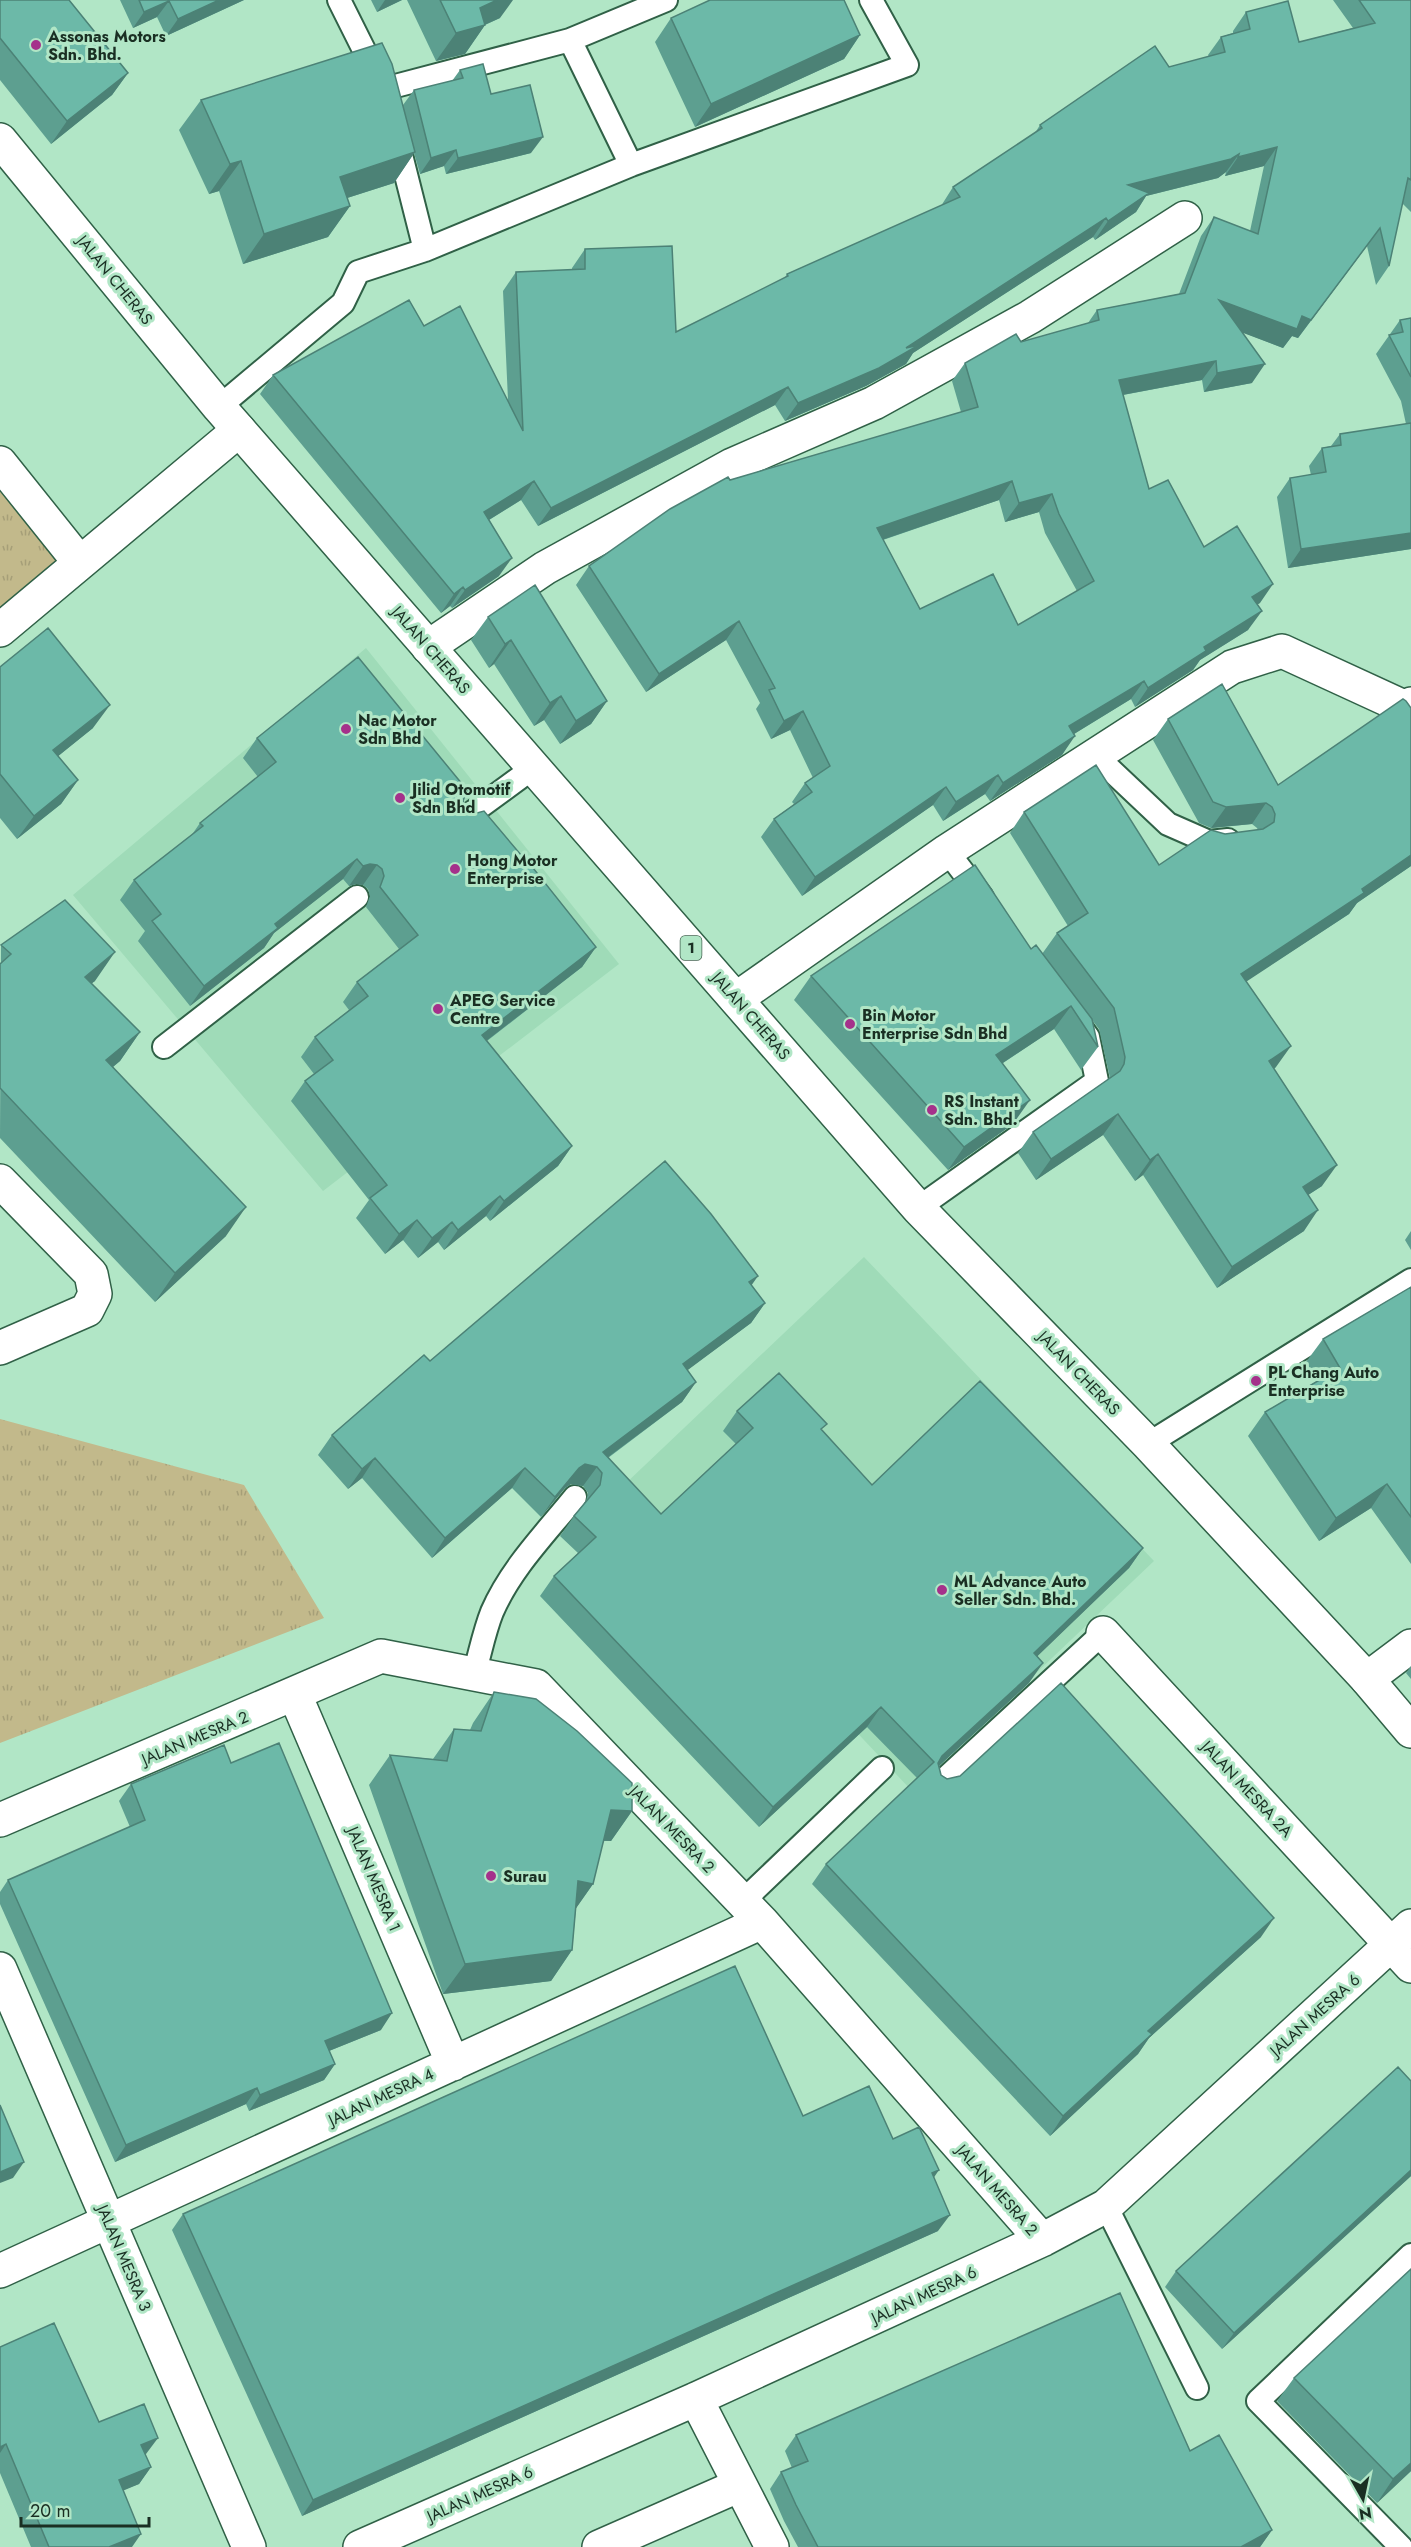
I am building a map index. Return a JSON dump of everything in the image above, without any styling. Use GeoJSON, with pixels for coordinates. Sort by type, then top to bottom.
{"type":"FeatureCollection","features":[{"type":"Feature","properties":{"kind":"street","name":"JALAN CHERAS"},"geometry":{"type":"LineString","coordinates":[[0,140],[229,418],[918,1208],[1148,1444],[1367,1679],[1411,1731]]}},
{"type":"Feature","properties":{"kind":"street"},"geometry":{"type":"LineString","coordinates":[[428,647],[545,568],[732,465],[874,404],[1030,317],[1185,218]]}},
{"type":"Feature","properties":{"kind":"street"},"geometry":{"type":"LineString","coordinates":[[0,630],[80,563],[229,418]]}},
{"type":"Feature","properties":{"kind":"street"},"geometry":{"type":"LineString","coordinates":[[0,463],[80,563]]}},
{"type":"Feature","properties":{"kind":"street"},"geometry":{"type":"LineString","coordinates":[[736,999],[947,851],[1232,667],[1282,651],[1406,708],[1411,704]]}},
{"type":"Feature","properties":{"kind":"street"},"geometry":{"type":"LineString","coordinates":[[0,1181],[91,1274],[95,1294],[87,1310],[0,1348]]}},
{"type":"Feature","properties":{"kind":"street","name":"JALAN MESRA 2A"},"geometry":{"type":"LineString","coordinates":[[1103,1634],[1404,1945]]}},
{"type":"Feature","properties":{"kind":"street"},"geometry":{"type":"LineString","coordinates":[[1367,1679],[1411,1646]]}},
{"type":"Feature","properties":{"kind":"street","name":"JALAN MESRA 2"},"geometry":{"type":"LineString","coordinates":[[0,1820],[295,1695],[381,1656],[536,1686],[752,1912],[1042,2240]]}},
{"type":"Feature","properties":{"kind":"street","name":"JALAN MESRA 1"},"geometry":{"type":"LineString","coordinates":[[295,1695],[453,2064]]}},
{"type":"Feature","properties":{"kind":"street","name":"JALAN MESRA 4"},"geometry":{"type":"LineString","coordinates":[[0,2271],[453,2064],[752,1912]]}},
{"type":"Feature","properties":{"kind":"street","name":"JALAN MESRA 6"},"geometry":{"type":"LineString","coordinates":[[360,2547],[696,2399],[1042,2240],[1106,2206],[1404,1945]]}},
{"type":"Feature","properties":{"kind":"street","name":"JALAN MESRA 3"},"geometry":{"type":"LineString","coordinates":[[0,1969],[249,2547]]}},
{"type":"Feature","properties":{"kind":"street"},"geometry":{"type":"LineString","coordinates":[[696,2399],[772,2547]]}},
{"type":"Feature","properties":{"kind":"street"},"geometry":{"type":"LineString","coordinates":[[599,2547],[740,2485]]}},
{"type":"Feature","properties":{"kind":"lane"},"geometry":{"type":"LineString","coordinates":[[339,0],[384,89],[424,250]]}},
{"type":"Feature","properties":{"kind":"lane"},"geometry":{"type":"LineString","coordinates":[[384,89],[570,40],[666,0]]}},
{"type":"Feature","properties":{"kind":"lane"},"geometry":{"type":"LineString","coordinates":[[229,418],[343,303],[358,272],[424,250],[631,165],[907,65],[871,0]]}},
{"type":"Feature","properties":{"kind":"lane"},"geometry":{"type":"LineString","coordinates":[[570,40],[631,165]]}},
{"type":"Feature","properties":{"kind":"lane"},"geometry":{"type":"LineString","coordinates":[[1096,756],[1168,824],[1209,842],[1247,837]]}},
{"type":"Feature","properties":{"kind":"lane"},"geometry":{"type":"LineString","coordinates":[[462,820],[533,768]]}},
{"type":"Feature","properties":{"kind":"lane"},"geometry":{"type":"LineString","coordinates":[[947,851],[996,916]]}},
{"type":"Feature","properties":{"kind":"lane"},"geometry":{"type":"LineString","coordinates":[[164,1047],[357,897]]}},
{"type":"Feature","properties":{"kind":"lane"},"geometry":{"type":"LineString","coordinates":[[918,1208],[1097,1081],[1088,1037],[1067,1009]]}},
{"type":"Feature","properties":{"kind":"lane"},"geometry":{"type":"LineString","coordinates":[[1148,1444],[1411,1280]]}},
{"type":"Feature","properties":{"kind":"lane"},"geometry":{"type":"LineString","coordinates":[[474,1674],[492,1613],[504,1590],[518,1566],[575,1497]]}},
{"type":"Feature","properties":{"kind":"lane"},"geometry":{"type":"LineString","coordinates":[[937,1786],[1103,1634]]}},
{"type":"Feature","properties":{"kind":"lane"},"geometry":{"type":"LineString","coordinates":[[752,1912],[882,1768]]}},
{"type":"Feature","properties":{"kind":"lane"},"geometry":{"type":"LineString","coordinates":[[1106,2206],[1197,2388]]}},
{"type":"Feature","properties":{"kind":"lane"},"geometry":{"type":"LineString","coordinates":[[1401,2547],[1258,2402],[1411,2255]]}},
{"type":"Feature","properties":{"kind":"shaded area"},"geometry":{"type":"Polygon","coordinates":[[[366,648],[619,964],[323,1191],[73,895],[366,648]]]}},
{"type":"Feature","properties":{"kind":"shaded area"},"geometry":{"type":"Polygon","coordinates":[[[864,1257],[1154,1561],[912,1791],[624,1485],[864,1257]]]}},
{"type":"Feature","properties":{"kind":"green space"},"geometry":{"type":"Polygon","coordinates":[[[0,484],[61,556],[0,608],[0,484]]]}},
{"type":"Feature","properties":{"kind":"green space"},"geometry":{"type":"Polygon","coordinates":[[[0,1419],[244,1485],[324,1618],[0,1743],[0,1419]]]}},
{"type":"Feature","properties":{"kind":"building","name":"Assonas Motors Sdn. Bhd."},"geometry":{"type":"Polygon","coordinates":[[[0,0],[69,0],[128,73],[67,121],[0,38],[0,0]]]}},
{"type":"Feature","properties":{"kind":"building"},"geometry":{"type":"Polygon","coordinates":[[[139,0],[219,0],[178,19],[169,1],[144,12],[139,0]]]}},
{"type":"Feature","properties":{"kind":"building"},"geometry":{"type":"Polygon","coordinates":[[[440,0],[497,0],[480,8],[485,25],[456,33],[440,0]]]}},
{"type":"Feature","properties":{"kind":"building"},"geometry":{"type":"Polygon","coordinates":[[[710,0],[844,0],[860,35],[711,104],[671,18],[710,0]]]}},
{"type":"Feature","properties":{"kind":"building"},"geometry":{"type":"Polygon","coordinates":[[[1359,0],[1411,0],[1411,180],[1408,178],[1389,266],[1380,228],[1311,320],[1302,316],[1297,329],[1219,300],[1265,364],[1217,373],[1216,361],[1119,380],[1149,489],[1168,480],[1204,547],[1237,526],[1273,584],[1252,597],[1262,611],[1204,647],[1206,651],[1148,688],[1144,681],[1069,726],[1075,736],[1003,783],[998,775],[956,802],[946,787],[815,877],[774,819],[812,792],[805,783],[830,766],[803,711],[784,721],[769,690],[775,688],[739,621],[659,674],[589,566],[670,509],[728,477],[730,480],[978,407],[965,363],[1016,334],[1021,342],[1099,320],[1097,310],[1185,293],[1214,217],[1258,234],[1277,147],[1238,157],[1239,154],[1231,159],[1128,185],[1149,193],[1108,221],[1106,218],[906,348],[919,345],[879,368],[798,403],[788,387],[551,508],[534,481],[484,512],[512,558],[465,590],[463,587],[454,594],[273,375],[409,300],[424,326],[460,306],[523,431],[516,272],[585,269],[585,249],[672,246],[676,332],[788,276],[787,274],[960,197],[953,187],[1042,128],[1040,125],[1155,46],[1169,67],[1225,52],[1221,37],[1250,29],[1246,12],[1288,1],[1299,42],[1375,23],[1359,0]],[[1012,481],[877,528],[920,609],[993,574],[1018,625],[1094,581],[1059,514],[1052,494],[1019,503],[1012,481]]]}},
{"type":"Feature","properties":{"kind":"building"},"geometry":{"type":"Polygon","coordinates":[[[382,43],[392,64],[415,152],[340,177],[350,206],[264,234],[241,161],[230,164],[201,100],[382,43]]]}},
{"type":"Feature","properties":{"kind":"building"},"geometry":{"type":"Polygon","coordinates":[[[483,64],[491,94],[530,85],[543,137],[458,158],[456,150],[431,158],[414,90],[463,78],[460,70],[483,64]]]}},
{"type":"Feature","properties":{"kind":"building"},"geometry":{"type":"Polygon","coordinates":[[[1411,318],[1411,377],[1389,335],[1403,332],[1400,320],[1411,318]]]}},
{"type":"Feature","properties":{"kind":"building"},"geometry":{"type":"Polygon","coordinates":[[[1411,423],[1411,533],[1301,549],[1290,478],[1326,472],[1322,448],[1341,445],[1340,434],[1411,423]]]}},
{"type":"Feature","properties":{"kind":"building"},"geometry":{"type":"Polygon","coordinates":[[[535,585],[607,701],[576,721],[561,696],[550,703],[511,640],[505,644],[488,617],[535,585]]]}},
{"type":"Feature","properties":{"kind":"building"},"geometry":{"type":"Polygon","coordinates":[[[48,628],[110,705],[53,750],[78,780],[34,816],[0,774],[0,667],[48,628]]]}},
{"type":"Feature","properties":{"kind":"building"},"geometry":{"type":"Polygon","coordinates":[[[358,657],[467,790],[463,801],[466,808],[477,813],[484,811],[522,854],[596,947],[482,1035],[572,1146],[504,1201],[500,1196],[458,1230],[452,1222],[432,1238],[417,1220],[399,1234],[370,1198],[387,1185],[305,1081],[333,1060],[315,1037],[368,996],[357,982],[418,935],[380,887],[384,876],[382,869],[377,865],[363,866],[357,859],[275,924],[278,928],[204,986],[152,921],[161,914],[134,880],[203,826],[200,823],[276,762],[257,738],[358,657]]]}},
{"type":"Feature","properties":{"kind":"building"},"geometry":{"type":"Polygon","coordinates":[[[1222,684],[1278,785],[1403,699],[1411,708],[1411,855],[1362,889],[1364,893],[1241,974],[1291,1046],[1269,1061],[1337,1165],[1303,1187],[1318,1210],[1232,1267],[1158,1154],[1150,1160],[1118,1114],[1051,1159],[1033,1132],[1120,1071],[1125,1057],[1114,1008],[1057,933],[1088,913],[1024,812],[1096,765],[1159,865],[1211,830],[1225,834],[1263,829],[1274,822],[1275,814],[1272,807],[1266,803],[1226,807],[1213,802],[1168,719],[1222,684]]]}},
{"type":"Feature","properties":{"kind":"building"},"geometry":{"type":"Polygon","coordinates":[[[975,865],[1031,949],[1036,945],[1092,1019],[1098,1047],[1071,1006],[996,1055],[1030,1100],[964,1147],[811,976],[975,865]]]}},
{"type":"Feature","properties":{"kind":"building"},"geometry":{"type":"Polygon","coordinates":[[[65,900],[115,952],[85,977],[140,1032],[106,1060],[246,1207],[175,1273],[0,1088],[0,964],[11,954],[1,945],[65,900]]]}},
{"type":"Feature","properties":{"kind":"building"},"geometry":{"type":"Polygon","coordinates":[[[665,1161],[711,1214],[758,1276],[749,1282],[765,1303],[683,1364],[696,1382],[603,1452],[661,1514],[753,1428],[737,1411],[779,1373],[827,1424],[821,1429],[872,1485],[980,1381],[1143,1548],[1034,1653],[1043,1663],[942,1756],[938,1763],[941,1775],[947,1779],[960,1776],[1061,1683],[1274,1918],[1148,2031],[1152,2034],[1063,2116],[826,1864],[934,1762],[881,1707],[773,1807],[554,1576],[596,1537],[574,1516],[600,1485],[602,1473],[597,1467],[585,1464],[579,1468],[555,1497],[525,1468],[445,1538],[375,1458],[362,1469],[332,1435],[424,1355],[430,1361],[665,1161]]]}},
{"type":"Feature","properties":{"kind":"building"},"geometry":{"type":"Polygon","coordinates":[[[1411,1287],[1411,1517],[1387,1484],[1336,1518],[1265,1412],[1340,1368],[1323,1339],[1411,1287]]]}},
{"type":"Feature","properties":{"kind":"building","name":"Surau"},"geometry":{"type":"Polygon","coordinates":[[[494,1692],[536,1699],[577,1731],[632,1783],[632,1811],[611,1810],[593,1884],[578,1881],[572,1950],[465,1964],[390,1755],[447,1761],[454,1729],[481,1731],[494,1692]]]}},
{"type":"Feature","properties":{"kind":"building"},"geometry":{"type":"Polygon","coordinates":[[[279,1743],[392,2013],[325,2041],[335,2064],[260,2095],[257,2088],[126,2145],[8,1880],[145,1820],[131,1784],[224,1745],[231,1763],[279,1743]]]}},
{"type":"Feature","properties":{"kind":"building"},"geometry":{"type":"Polygon","coordinates":[[[735,1966],[803,2116],[869,2086],[893,2139],[919,2127],[939,2170],[932,2173],[950,2215],[313,2500],[183,2214],[735,1966]]]}},
{"type":"Feature","properties":{"kind":"building"},"geometry":{"type":"Polygon","coordinates":[[[1398,2067],[1411,2081],[1411,2170],[1234,2333],[1176,2271],[1398,2067]]]}},
{"type":"Feature","properties":{"kind":"building"},"geometry":{"type":"Polygon","coordinates":[[[0,2105],[24,2162],[0,2172],[0,2105]]]}},
{"type":"Feature","properties":{"kind":"building"},"geometry":{"type":"Polygon","coordinates":[[[1411,2269],[1411,2463],[1393,2479],[1294,2378],[1411,2269]]]}},
{"type":"Feature","properties":{"kind":"building"},"geometry":{"type":"Polygon","coordinates":[[[1120,2293],[1190,2451],[1219,2435],[1272,2530],[1241,2547],[818,2547],[781,2472],[808,2461],[796,2435],[1120,2293]]]}},
{"type":"Feature","properties":{"kind":"building"},"geometry":{"type":"Polygon","coordinates":[[[54,2323],[99,2422],[144,2404],[158,2438],[141,2445],[151,2467],[119,2480],[141,2534],[109,2547],[49,2547],[6,2444],[0,2447],[0,2347],[54,2323]]]}},
{"type":"Feature","properties":{"kind":"place","name":"Assonas Motors Sdn. Bhd."},"geometry":{"type":"Point","coordinates":[36,45]}},
{"type":"Feature","properties":{"kind":"place","name":"Nac Motor Sdn Bhd"},"geometry":{"type":"Point","coordinates":[346,729]}},
{"type":"Feature","properties":{"kind":"place","name":"Jilid Otomotif Sdn Bhd"},"geometry":{"type":"Point","coordinates":[400,798]}},
{"type":"Feature","properties":{"kind":"place","name":"Hong Motor Enterprise"},"geometry":{"type":"Point","coordinates":[455,869]}},
{"type":"Feature","properties":{"kind":"place","name":"APEG Service Centre"},"geometry":{"type":"Point","coordinates":[438,1009]}},
{"type":"Feature","properties":{"kind":"place","name":"Bin Motor Enterprise Sdn Bhd"},"geometry":{"type":"Point","coordinates":[850,1024]}},
{"type":"Feature","properties":{"kind":"place","name":"RS Instant Sdn. Bhd."},"geometry":{"type":"Point","coordinates":[932,1110]}},
{"type":"Feature","properties":{"kind":"place","name":"PL Chang Auto Enterprise"},"geometry":{"type":"Point","coordinates":[1256,1381]}},
{"type":"Feature","properties":{"kind":"place","name":"ML Advance Auto Seller Sdn. Bhd."},"geometry":{"type":"Point","coordinates":[942,1590]}},
{"type":"Feature","properties":{"kind":"place","name":"Surau"},"geometry":{"type":"Point","coordinates":[491,1876]}}]}
